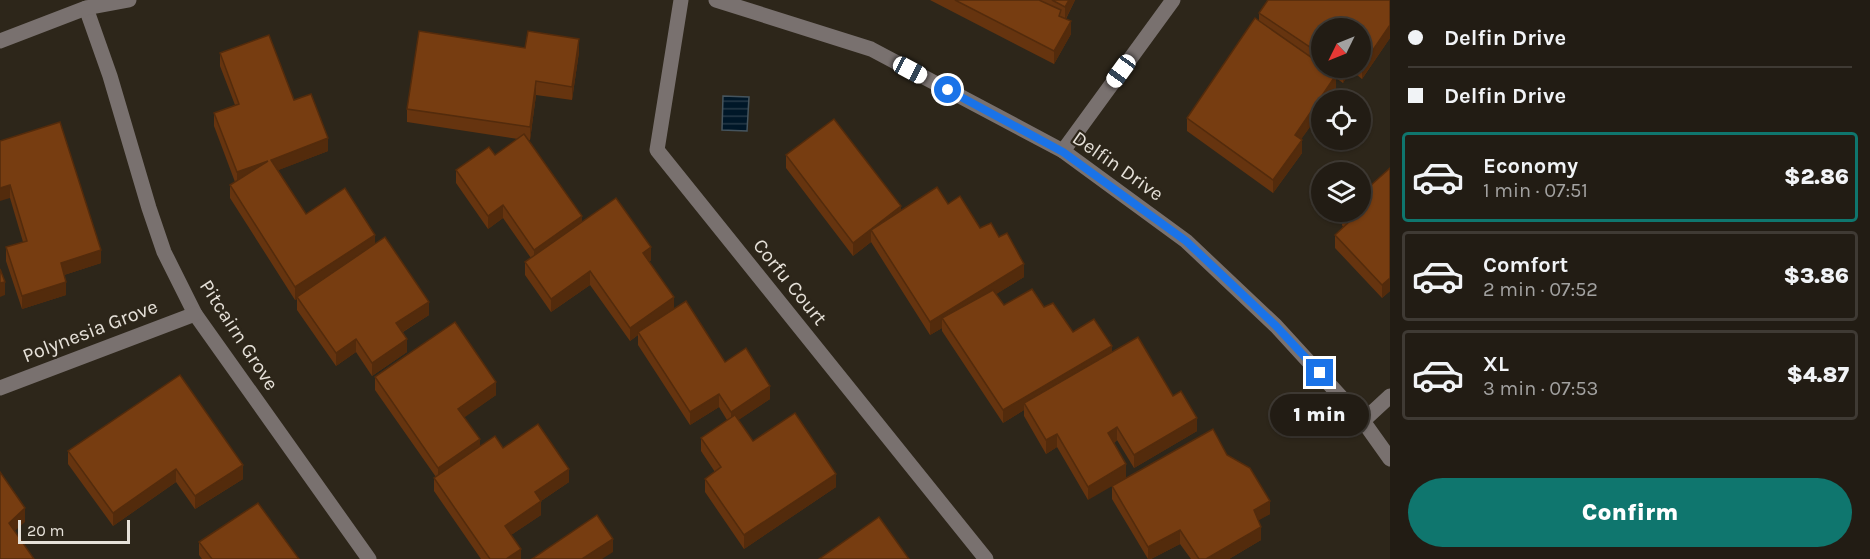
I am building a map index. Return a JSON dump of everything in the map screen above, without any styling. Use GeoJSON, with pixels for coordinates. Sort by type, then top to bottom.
{"type":"FeatureCollection","features":[{"type":"Feature","properties":{"kind":"street"},"geometry":{"type":"LineString","coordinates":[[0,41],[86,8],[129,0]]}},
{"type":"Feature","properties":{"kind":"street","name":"Corfu Court"},"geometry":{"type":"LineString","coordinates":[[681,0],[657,150],[986,559]]}},
{"type":"Feature","properties":{"kind":"street","name":"Delfin Drive"},"geometry":{"type":"LineString","coordinates":[[716,0],[872,49],[1063,152],[1186,241],[1276,326],[1363,421],[1390,459]]}},
{"type":"Feature","properties":{"kind":"street"},"geometry":{"type":"LineString","coordinates":[[1063,152],[1173,0]]}},
{"type":"Feature","properties":{"kind":"street","name":"Pitcairn Grove"},"geometry":{"type":"LineString","coordinates":[[86,8],[110,75],[164,252],[195,314],[369,559]]}},
{"type":"Feature","properties":{"kind":"street","name":"Polynesia Grove"},"geometry":{"type":"LineString","coordinates":[[0,388],[195,314]]}},
{"type":"Feature","properties":{"kind":"street"},"geometry":{"type":"LineString","coordinates":[[1363,421],[1390,396]]}},
{"type":"Feature","properties":{"kind":"water"},"geometry":{"type":"Polygon","coordinates":[[[723,96],[749,97],[747,131],[722,130],[723,96]]]}},
{"type":"Feature","properties":{"kind":"building"},"geometry":{"type":"Polygon","coordinates":[[[955,0],[1039,0],[1061,10],[1059,16],[1071,21],[1054,51],[955,0]]]}},
{"type":"Feature","properties":{"kind":"building"},"geometry":{"type":"Polygon","coordinates":[[[1052,0],[1069,0],[1065,7],[1052,0]]]}},
{"type":"Feature","properties":{"kind":"building"},"geometry":{"type":"Polygon","coordinates":[[[1268,0],[1390,0],[1390,25],[1371,53],[1371,18],[1311,18],[1311,48],[1259,13],[1268,0]]]}},
{"type":"Feature","properties":{"kind":"building"},"geometry":{"type":"Polygon","coordinates":[[[1255,18],[1311,57],[1311,78],[1334,78],[1326,90],[1311,90],[1311,112],[1295,135],[1302,140],[1273,180],[1187,118],[1255,18]]]}},
{"type":"Feature","properties":{"kind":"building"},"geometry":{"type":"Polygon","coordinates":[[[419,31],[525,48],[528,31],[579,39],[572,87],[536,81],[530,127],[407,109],[419,31]]]}},
{"type":"Feature","properties":{"kind":"building"},"geometry":{"type":"Polygon","coordinates":[[[269,35],[294,100],[311,94],[328,138],[271,160],[306,214],[345,188],[375,235],[295,287],[230,185],[268,161],[237,172],[214,113],[239,104],[220,53],[269,35]]]}},
{"type":"Feature","properties":{"kind":"building"},"geometry":{"type":"Polygon","coordinates":[[[834,119],[901,206],[853,243],[786,155],[834,119]]]}},
{"type":"Feature","properties":{"kind":"building"},"geometry":{"type":"Polygon","coordinates":[[[60,122],[101,250],[61,263],[66,282],[22,296],[6,247],[27,241],[10,185],[0,188],[0,141],[60,122]]]}},
{"type":"Feature","properties":{"kind":"building"},"geometry":{"type":"Polygon","coordinates":[[[524,134],[582,216],[534,250],[503,205],[488,216],[456,170],[489,147],[495,155],[524,134]]]}},
{"type":"Feature","properties":{"kind":"building"},"geometry":{"type":"Polygon","coordinates":[[[1390,168],[1390,278],[1382,285],[1335,235],[1349,222],[1371,222],[1371,185],[1390,168]]]}},
{"type":"Feature","properties":{"kind":"building"},"geometry":{"type":"Polygon","coordinates":[[[937,187],[948,204],[960,196],[980,228],[991,223],[999,237],[1007,233],[1024,264],[930,322],[871,230],[937,187]]]}},
{"type":"Feature","properties":{"kind":"building"},"geometry":{"type":"Polygon","coordinates":[[[616,198],[651,247],[643,253],[674,297],[630,328],[590,271],[551,299],[525,262],[616,198]]]}},
{"type":"Feature","properties":{"kind":"building"},"geometry":{"type":"Polygon","coordinates":[[[385,237],[429,302],[396,323],[407,339],[372,363],[356,339],[336,353],[297,297],[385,237]]]}},
{"type":"Feature","properties":{"kind":"building"},"geometry":{"type":"Polygon","coordinates":[[[0,269],[5,282],[0,283],[0,269]]]}},
{"type":"Feature","properties":{"kind":"building"},"geometry":{"type":"Polygon","coordinates":[[[1032,289],[1044,307],[1053,303],[1073,332],[1094,319],[1112,346],[1003,410],[942,318],[993,290],[1004,305],[1032,289]]]}},
{"type":"Feature","properties":{"kind":"building"},"geometry":{"type":"Polygon","coordinates":[[[686,301],[725,362],[746,348],[770,386],[731,412],[719,394],[690,412],[638,332],[686,301]]]}},
{"type":"Feature","properties":{"kind":"building"},"geometry":{"type":"Polygon","coordinates":[[[455,322],[496,382],[458,409],[480,439],[438,468],[375,377],[455,322]]]}},
{"type":"Feature","properties":{"kind":"building"},"geometry":{"type":"Polygon","coordinates":[[[1138,337],[1173,396],[1181,391],[1197,418],[1134,455],[1117,427],[1108,433],[1126,464],[1088,487],[1057,434],[1046,440],[1024,403],[1138,337]]]}},
{"type":"Feature","properties":{"kind":"building"},"geometry":{"type":"Polygon","coordinates":[[[180,375],[243,465],[195,496],[176,469],[113,513],[68,451],[180,375]]]}},
{"type":"Feature","properties":{"kind":"building"},"geometry":{"type":"Polygon","coordinates":[[[795,413],[836,474],[744,535],[705,479],[721,467],[701,438],[735,415],[753,441],[795,413]]]}},
{"type":"Feature","properties":{"kind":"building"},"geometry":{"type":"Polygon","coordinates":[[[538,424],[569,469],[535,492],[541,501],[505,526],[521,549],[506,559],[490,559],[434,478],[495,436],[503,448],[538,424]]]}},
{"type":"Feature","properties":{"kind":"building"},"geometry":{"type":"Polygon","coordinates":[[[1213,429],[1227,455],[1250,468],[1270,501],[1254,510],[1261,527],[1206,559],[1199,559],[1180,530],[1148,547],[1112,486],[1213,429]]]}},
{"type":"Feature","properties":{"kind":"building"},"geometry":{"type":"Polygon","coordinates":[[[0,472],[25,508],[9,523],[34,559],[0,559],[0,472]]]}},
{"type":"Feature","properties":{"kind":"building"},"geometry":{"type":"Polygon","coordinates":[[[258,503],[299,559],[212,559],[199,542],[258,503]]]}},
{"type":"Feature","properties":{"kind":"building"},"geometry":{"type":"Polygon","coordinates":[[[597,515],[613,539],[582,559],[532,559],[597,515]]]}},
{"type":"Feature","properties":{"kind":"building"},"geometry":{"type":"Polygon","coordinates":[[[879,517],[909,559],[819,559],[879,517]]]}},
{"type":"Feature","properties":{"kind":"route"},"geometry":{"type":"LineString","coordinates":[[948,90],[1063,152],[1186,241],[1276,326],[1320,373]]}}]}
